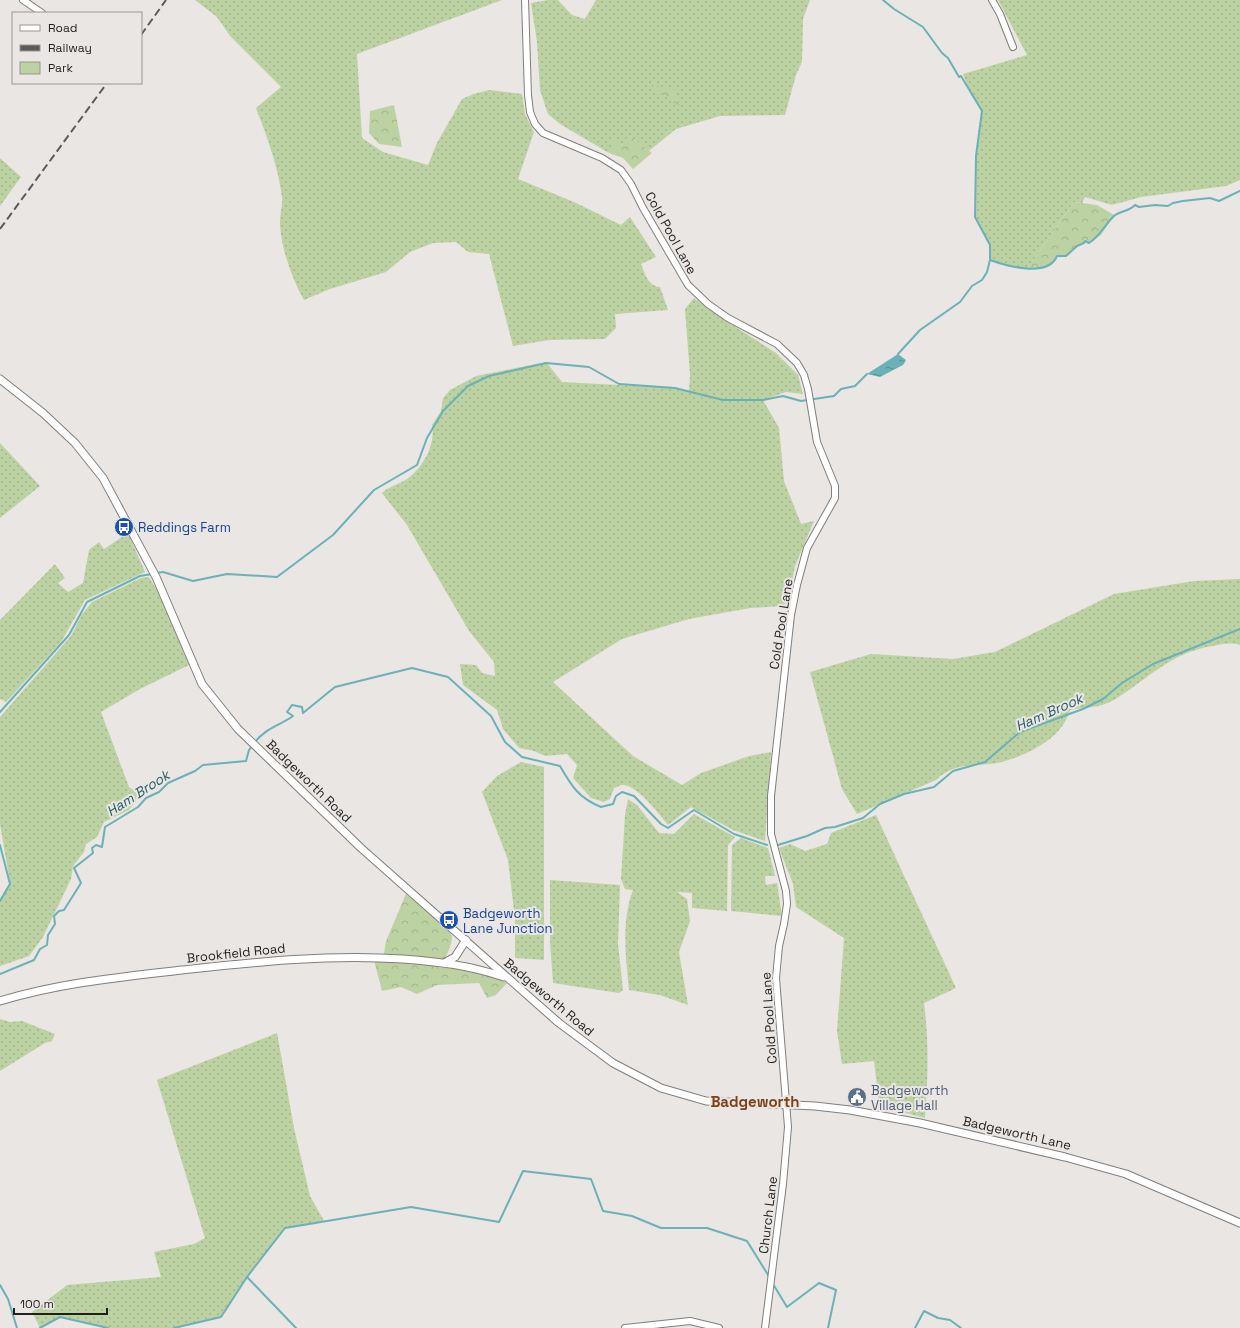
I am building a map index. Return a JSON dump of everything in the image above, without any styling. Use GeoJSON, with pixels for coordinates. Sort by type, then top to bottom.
{"type":"FeatureCollection","features":[{"type":"Feature","properties":{"kind":"street"},"geometry":{"type":"LineString","coordinates":[[23,0],[41,12]]}},
{"type":"Feature","properties":{"kind":"street","name":"Cold Pool Lane"},"geometry":{"type":"LineString","coordinates":[[525,0],[528,95],[530,112],[535,124],[543,133],[602,158],[621,170],[631,184],[643,208],[688,285],[708,304],[728,318],[777,344],[797,363],[804,375],[808,389],[817,442],[835,486],[835,498],[808,548],[797,585],[791,615],[771,796],[771,834],[786,891],[787,904],[779,946],[776,978],[786,1105]]}},
{"type":"Feature","properties":{"kind":"street"},"geometry":{"type":"LineString","coordinates":[[992,0],[1000,14],[1013,47]]}},
{"type":"Feature","properties":{"kind":"street","name":"Badgeworth Road"},"geometry":{"type":"LineString","coordinates":[[0,379],[43,413],[75,443],[103,478],[156,577],[202,684],[238,729],[361,848],[559,1023],[613,1063],[661,1088],[706,1101]]}},
{"type":"Feature","properties":{"kind":"street"},"geometry":{"type":"LineString","coordinates":[[446,962],[455,957],[466,940]]}},
{"type":"Feature","properties":{"kind":"street"},"geometry":{"type":"LineString","coordinates":[[475,967],[484,961],[482,954]]}},
{"type":"Feature","properties":{"kind":"street","name":"Brookfield Road"},"geometry":{"type":"LineString","coordinates":[[0,1001],[29,992],[67,985],[271,960],[361,956],[446,962],[475,967],[508,978]]}},
{"type":"Feature","properties":{"kind":"street","name":"Badgeworth Lane"},"geometry":{"type":"LineString","coordinates":[[706,1101],[850,1110],[920,1123],[1065,1157],[1126,1174],[1240,1224]]}},
{"type":"Feature","properties":{"kind":"street","name":"Church Lane"},"geometry":{"type":"LineString","coordinates":[[765,1328],[783,1184],[788,1127],[786,1105]]}},
{"type":"Feature","properties":{"kind":"street"},"geometry":{"type":"LineString","coordinates":[[625,1328],[690,1320],[719,1328]]}},
{"type":"Feature","properties":{"kind":"green space"},"geometry":{"type":"Polygon","coordinates":[[[195,0],[502,0],[357,54],[362,138],[383,152],[428,165],[437,143],[462,99],[489,90],[522,94],[525,114],[534,132],[518,179],[574,202],[621,225],[630,217],[656,257],[641,264],[650,282],[660,287],[668,310],[615,314],[616,328],[605,339],[549,340],[513,346],[489,254],[468,252],[456,242],[433,243],[410,252],[386,272],[330,289],[304,300],[295,282],[284,251],[280,218],[282,200],[278,174],[272,152],[256,108],[281,87],[230,36],[217,17],[195,0]]]}},
{"type":"Feature","properties":{"kind":"green space"},"geometry":{"type":"Polygon","coordinates":[[[558,0],[572,15],[585,19],[596,0],[810,0],[803,19],[802,62],[796,75],[785,115],[720,116],[676,129],[649,151],[630,136],[622,145],[614,141],[609,153],[560,124],[548,114],[540,90],[537,42],[531,3],[558,0]]]}},
{"type":"Feature","properties":{"kind":"green space"},"geometry":{"type":"Polygon","coordinates":[[[998,0],[1240,0],[1240,180],[1226,186],[1141,197],[1112,205],[1085,197],[1082,203],[1074,202],[1028,268],[1009,267],[990,260],[990,245],[975,217],[976,156],[982,111],[971,95],[963,74],[1027,55],[998,0]]]}},
{"type":"Feature","properties":{"kind":"green space"},"geometry":{"type":"Polygon","coordinates":[[[649,84],[676,90],[679,107],[649,84]]]}},
{"type":"Feature","properties":{"kind":"green space"},"geometry":{"type":"Polygon","coordinates":[[[394,105],[402,147],[379,144],[369,133],[370,111],[394,105]]]}},
{"type":"Feature","properties":{"kind":"green space"},"geometry":{"type":"Polygon","coordinates":[[[630,136],[652,153],[633,169],[623,158],[609,153],[614,140],[622,145],[627,137],[630,136]]]}},
{"type":"Feature","properties":{"kind":"green space"},"geometry":{"type":"Polygon","coordinates":[[[0,158],[21,177],[0,206],[0,158]]]}},
{"type":"Feature","properties":{"kind":"green space"},"geometry":{"type":"Polygon","coordinates":[[[1074,202],[1097,205],[1114,215],[1101,235],[1089,243],[1085,241],[1066,256],[1057,256],[1049,265],[1028,268],[1074,202]]]}},
{"type":"Feature","properties":{"kind":"green space"},"geometry":{"type":"Polygon","coordinates":[[[694,298],[717,315],[776,353],[798,375],[803,394],[786,392],[763,400],[779,428],[784,481],[801,524],[814,521],[795,566],[788,601],[783,606],[750,608],[689,619],[622,639],[553,682],[633,756],[682,785],[701,773],[749,756],[771,752],[765,841],[733,830],[691,807],[668,825],[641,795],[629,786],[622,785],[614,788],[610,799],[604,802],[591,798],[573,778],[577,765],[567,754],[545,756],[534,751],[519,748],[503,729],[497,710],[463,685],[460,664],[476,665],[482,673],[495,676],[494,662],[469,631],[407,525],[382,493],[388,488],[407,479],[418,469],[430,448],[433,432],[432,425],[441,411],[443,398],[450,390],[476,376],[546,362],[562,382],[675,388],[689,391],[690,375],[685,309],[694,298]]]}},
{"type":"Feature","properties":{"kind":"green space"},"geometry":{"type":"Polygon","coordinates":[[[0,443],[40,486],[0,518],[0,443]]]}},
{"type":"Feature","properties":{"kind":"green space"},"geometry":{"type":"Polygon","coordinates":[[[128,533],[145,572],[85,600],[61,642],[6,702],[1,699],[0,700],[0,620],[55,564],[65,578],[58,583],[68,592],[83,583],[89,550],[99,542],[104,549],[128,533]]]}},
{"type":"Feature","properties":{"kind":"green space"},"geometry":{"type":"Polygon","coordinates":[[[149,577],[158,592],[189,665],[140,689],[101,712],[129,787],[140,795],[129,810],[104,822],[97,837],[86,844],[84,852],[73,866],[71,879],[43,937],[29,956],[0,966],[0,899],[10,882],[0,824],[0,717],[71,636],[82,614],[92,602],[141,578],[149,577]]]}},
{"type":"Feature","properties":{"kind":"green space"},"geometry":{"type":"Polygon","coordinates":[[[1240,579],[1240,645],[1223,644],[1198,649],[1160,667],[1109,703],[1070,710],[1066,720],[1053,736],[1035,749],[1015,758],[995,763],[952,769],[944,773],[936,780],[857,814],[842,789],[810,672],[871,654],[953,659],[995,652],[1114,594],[1194,581],[1240,579]]]}},
{"type":"Feature","properties":{"kind":"green space"},"geometry":{"type":"Polygon","coordinates":[[[521,762],[544,767],[544,960],[515,958],[515,919],[508,860],[482,792],[497,776],[521,762]]]}},
{"type":"Feature","properties":{"kind":"green space"},"geometry":{"type":"Polygon","coordinates":[[[628,799],[637,805],[659,833],[674,834],[694,814],[735,837],[728,845],[727,911],[692,908],[692,893],[677,892],[687,899],[690,921],[679,952],[688,1005],[660,995],[629,990],[625,939],[627,914],[633,890],[625,889],[621,879],[625,815],[628,799]]]}},
{"type":"Feature","properties":{"kind":"green space"},"geometry":{"type":"Polygon","coordinates":[[[876,815],[956,988],[924,1003],[928,1060],[925,1118],[898,1111],[880,1110],[874,1061],[842,1064],[837,1031],[844,938],[796,907],[793,884],[779,848],[790,844],[805,851],[827,844],[831,833],[876,815]]]}},
{"type":"Feature","properties":{"kind":"green space"},"geometry":{"type":"Polygon","coordinates":[[[741,838],[768,848],[775,876],[765,876],[766,885],[777,883],[782,916],[731,911],[732,845],[741,838]]]}},
{"type":"Feature","properties":{"kind":"green space"},"geometry":{"type":"Polygon","coordinates":[[[550,880],[620,885],[618,944],[623,990],[619,993],[553,983],[550,941],[550,880]]]}},
{"type":"Feature","properties":{"kind":"green space"},"geometry":{"type":"Polygon","coordinates":[[[406,894],[425,908],[450,932],[452,937],[451,943],[443,964],[494,977],[507,983],[496,995],[487,998],[479,983],[437,985],[417,994],[401,987],[382,991],[374,960],[383,960],[386,941],[406,894]]]}},
{"type":"Feature","properties":{"kind":"green space"},"geometry":{"type":"Polygon","coordinates":[[[0,1019],[10,1022],[22,1021],[55,1034],[52,1041],[45,1043],[0,1071],[0,1019]]]}},
{"type":"Feature","properties":{"kind":"green space"},"geometry":{"type":"Polygon","coordinates":[[[277,1033],[294,1128],[310,1196],[324,1221],[285,1228],[247,1277],[221,1317],[174,1328],[108,1328],[60,1317],[40,1328],[32,1312],[67,1285],[161,1277],[154,1252],[194,1244],[205,1238],[157,1080],[277,1033]]]}},
{"type":"Feature","properties":{"kind":"water"},"geometry":{"type":"Polygon","coordinates":[[[898,354],[906,360],[903,365],[880,377],[867,374],[898,354]]]}},
{"type":"Feature","properties":{"kind":"waterway"},"geometry":{"type":"LineString","coordinates":[[883,0],[894,9],[923,27],[942,53],[948,58],[959,77],[961,76],[982,111],[976,156],[975,217],[990,245],[990,260],[987,272],[982,280],[972,286],[960,302],[920,330],[898,354]]}},
{"type":"Feature","properties":{"kind":"waterway"},"geometry":{"type":"LineString","coordinates":[[990,260],[1016,267],[1036,269],[1045,267],[1052,263],[1057,256],[1066,256],[1085,241],[1089,243],[1115,215],[1130,209],[1135,205],[1139,207],[1155,205],[1168,206],[1173,203],[1183,201],[1210,198],[1219,201],[1240,191]]}},
{"type":"Feature","properties":{"kind":"waterway"},"geometry":{"type":"LineString","coordinates":[[156,573],[163,572],[193,581],[227,574],[277,577],[333,535],[374,490],[417,465],[427,438],[443,411],[468,386],[489,376],[546,363],[589,367],[619,384],[675,388],[723,400],[763,400],[783,396],[801,401],[834,396],[841,389],[855,386],[867,374]]}},
{"type":"Feature","properties":{"kind":"waterway"},"geometry":{"type":"LineString","coordinates":[[0,712],[69,635],[87,602],[140,576],[152,574]]}},
{"type":"Feature","properties":{"kind":"waterway","name":"Ham Brook"},"geometry":{"type":"LineString","coordinates":[[778,845],[807,836],[825,828],[835,827],[863,818],[880,804],[904,794],[934,787],[953,771],[985,762],[1020,732],[1083,709],[1103,699],[1122,683],[1153,664],[1240,629]]}},
{"type":"Feature","properties":{"kind":"waterway","name":"Ham Brook"},"geometry":{"type":"LineString","coordinates":[[255,742],[268,730],[293,716],[287,712],[292,705],[302,707],[303,713],[335,687],[412,668],[448,677],[491,716],[505,742],[522,757],[560,766],[568,780],[577,791],[593,804],[601,807],[613,804],[616,796],[622,792],[634,796],[661,824],[668,828],[694,810],[734,834],[767,845]]}},
{"type":"Feature","properties":{"kind":"waterway","name":"Ham Brook"},"geometry":{"type":"LineString","coordinates":[[0,974],[34,960],[40,949],[47,945],[48,935],[55,924],[54,916],[59,911],[64,910],[81,883],[74,868],[93,853],[92,848],[96,845],[102,847],[105,827],[138,807],[146,798],[159,792],[168,783],[195,771],[203,765],[246,761],[249,750],[252,746]]}},
{"type":"Feature","properties":{"kind":"waterway"},"geometry":{"type":"LineString","coordinates":[[0,845],[10,884],[0,901]]}},
{"type":"Feature","properties":{"kind":"waterway"},"geometry":{"type":"LineString","coordinates":[[174,1328],[221,1317],[247,1277],[285,1228],[411,1207],[499,1222],[523,1171],[591,1179],[603,1211],[632,1216],[661,1228],[707,1228],[747,1241],[770,1278]]}},
{"type":"Feature","properties":{"kind":"waterway"},"geometry":{"type":"LineString","coordinates":[[247,1277],[296,1328]]}},
{"type":"Feature","properties":{"kind":"waterway"},"geometry":{"type":"LineString","coordinates":[[773,1284],[787,1307],[819,1283],[836,1290],[828,1328]]}},
{"type":"Feature","properties":{"kind":"waterway"},"geometry":{"type":"LineString","coordinates":[[0,1285],[8,1299],[17,1328]]}},
{"type":"Feature","properties":{"kind":"waterway"},"geometry":{"type":"LineString","coordinates":[[915,1328],[924,1311],[938,1318],[950,1320],[961,1328]]}},
{"type":"Feature","properties":{"kind":"waterway"},"geometry":{"type":"LineString","coordinates":[[40,1328],[60,1317],[108,1328]]}},
{"type":"Feature","properties":{"kind":"railway"},"geometry":{"type":"LineString","coordinates":[[142,34],[166,0]]}},
{"type":"Feature","properties":{"kind":"railway"},"geometry":{"type":"LineString","coordinates":[[0,229],[106,84]]}},
{"type":"Feature","properties":{"kind":"place","name":"Reddings Farm"},"geometry":{"type":"Point","coordinates":[124,527]}},
{"type":"Feature","properties":{"kind":"place","name":"Badgeworth Lane Junction"},"geometry":{"type":"Point","coordinates":[449,920]}},
{"type":"Feature","properties":{"kind":"place","name":"Badgeworth Village Hall"},"geometry":{"type":"Point","coordinates":[857,1097]}},
{"type":"Feature","properties":{"kind":"district","name":"Badgeworth"},"geometry":{"type":"Point","coordinates":[755,1101]}}]}
